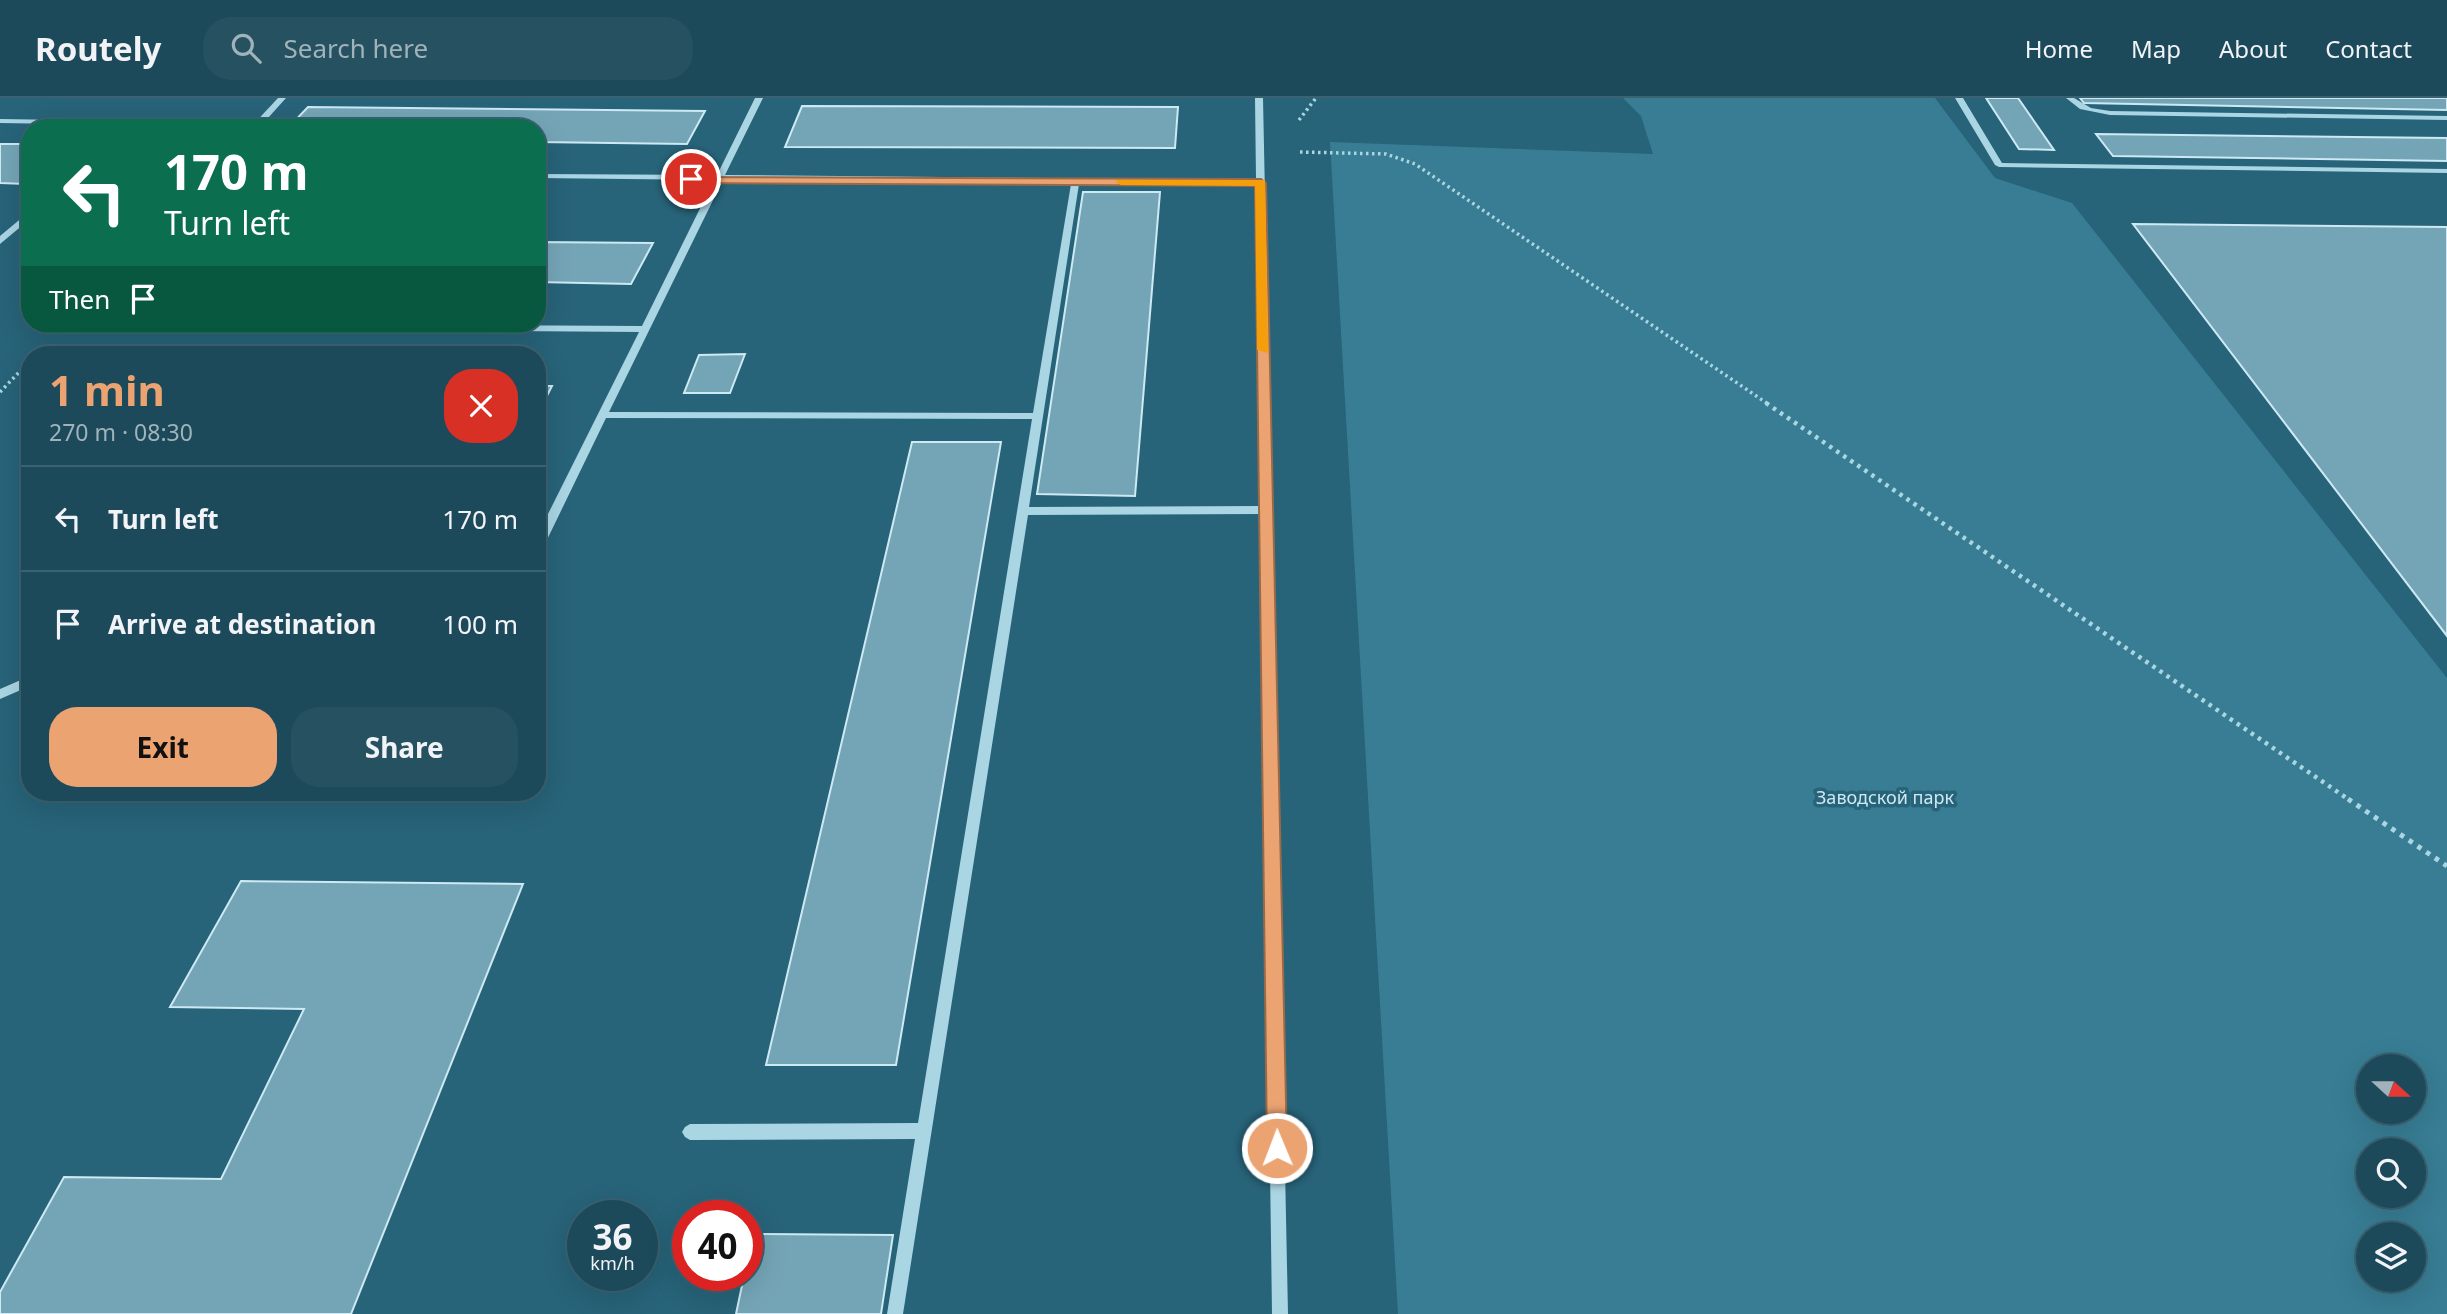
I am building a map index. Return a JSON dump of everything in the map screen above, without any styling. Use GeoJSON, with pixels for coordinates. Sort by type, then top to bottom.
{"type":"FeatureCollection","features":[{"type":"Feature","properties":{"kind":"street"},"geometry":{"type":"LineString","coordinates":[[546,530],[759,98]]}},
{"type":"Feature","properties":{"kind":"street"},"geometry":{"type":"LineString","coordinates":[[1259,98],[1280,1314]]}},
{"type":"Feature","properties":{"kind":"street"},"geometry":{"type":"LineString","coordinates":[[2070,98],[2074,103],[2091,111],[2110,113],[2447,118]]}},
{"type":"Feature","properties":{"kind":"street"},"geometry":{"type":"LineString","coordinates":[[0,121],[21,121]]}},
{"type":"Feature","properties":{"kind":"street"},"geometry":{"type":"LineString","coordinates":[[717,180],[1261,183]]}},
{"type":"Feature","properties":{"kind":"street"},"geometry":{"type":"LineString","coordinates":[[895,1314],[1075,182]]}},
{"type":"Feature","properties":{"kind":"street"},"geometry":{"type":"LineString","coordinates":[[0,241],[21,222]]}},
{"type":"Feature","properties":{"kind":"street"},"geometry":{"type":"LineString","coordinates":[[546,328],[646,329]]}},
{"type":"Feature","properties":{"kind":"street"},"geometry":{"type":"LineString","coordinates":[[605,415],[1038,416]]}},
{"type":"Feature","properties":{"kind":"street"},"geometry":{"type":"LineString","coordinates":[[1022,511],[1266,510]]}},
{"type":"Feature","properties":{"kind":"street"},"geometry":{"type":"LineString","coordinates":[[0,694],[21,685]]}},
{"type":"Feature","properties":{"kind":"lane"},"geometry":{"type":"LineString","coordinates":[[262,119],[282,98]]}},
{"type":"Feature","properties":{"kind":"lane"},"geometry":{"type":"LineString","coordinates":[[1958,98],[1999,165],[2447,171]]}},
{"type":"Feature","properties":{"kind":"lane"},"geometry":{"type":"LineString","coordinates":[[546,176],[717,180]]}},
{"type":"Feature","properties":{"kind":"lane"},"geometry":{"type":"LineString","coordinates":[[690,1132],[924,1131]]}},
{"type":"Feature","properties":{"kind":"path"},"geometry":{"type":"LineString","coordinates":[[1299,120],[1316,98]]}},
{"type":"Feature","properties":{"kind":"path"},"geometry":{"type":"LineString","coordinates":[[1300,152],[1386,154],[1415,164],[2447,866]]}},
{"type":"Feature","properties":{"kind":"path"},"geometry":{"type":"LineString","coordinates":[[0,392],[21,370]]}},
{"type":"Feature","properties":{"kind":"green space","name":"Заводской парк"},"geometry":{"type":"Polygon","coordinates":[[[1623,98],[1935,98],[1995,178],[2072,203],[2447,678],[2447,1314],[1398,1314],[1330,142],[1653,154],[1641,116],[1623,98]]]}},
{"type":"Feature","properties":{"kind":"building"},"geometry":{"type":"Polygon","coordinates":[[[1986,98],[2018,98],[2054,150],[2019,149],[1986,98]]]}},
{"type":"Feature","properties":{"kind":"building"},"geometry":{"type":"Polygon","coordinates":[[[2080,98],[2447,98],[2447,110],[2084,103],[2080,98]]]}},
{"type":"Feature","properties":{"kind":"building"},"geometry":{"type":"Polygon","coordinates":[[[802,106],[1178,107],[1175,148],[785,147],[802,106]]]}},
{"type":"Feature","properties":{"kind":"building"},"geometry":{"type":"Polygon","coordinates":[[[308,107],[705,111],[687,144],[546,142],[546,119],[297,119],[308,107]]]}},
{"type":"Feature","properties":{"kind":"building"},"geometry":{"type":"Polygon","coordinates":[[[2096,134],[2447,138],[2447,161],[2113,156],[2096,134]]]}},
{"type":"Feature","properties":{"kind":"building"},"geometry":{"type":"Polygon","coordinates":[[[0,144],[21,144],[21,184],[0,183],[0,144]]]}},
{"type":"Feature","properties":{"kind":"building"},"geometry":{"type":"Polygon","coordinates":[[[1083,192],[1160,192],[1135,496],[1037,494],[1083,192]]]}},
{"type":"Feature","properties":{"kind":"building"},"geometry":{"type":"Polygon","coordinates":[[[2133,224],[2447,227],[2447,636],[2133,224]]]}},
{"type":"Feature","properties":{"kind":"building"},"geometry":{"type":"Polygon","coordinates":[[[546,242],[653,243],[631,284],[546,282],[546,242]]]}},
{"type":"Feature","properties":{"kind":"building"},"geometry":{"type":"Polygon","coordinates":[[[745,354],[730,393],[684,393],[699,355],[745,354]]]}},
{"type":"Feature","properties":{"kind":"building"},"geometry":{"type":"Polygon","coordinates":[[[546,386],[552,386],[546,398],[546,386]]]}},
{"type":"Feature","properties":{"kind":"building"},"geometry":{"type":"Polygon","coordinates":[[[912,442],[1001,442],[896,1065],[766,1065],[912,442]]]}},
{"type":"Feature","properties":{"kind":"building"},"geometry":{"type":"Polygon","coordinates":[[[241,881],[523,884],[351,1314],[0,1314],[0,1292],[64,1177],[221,1179],[304,1009],[170,1007],[241,881]]]}},
{"type":"Feature","properties":{"kind":"building"},"geometry":{"type":"Polygon","coordinates":[[[763,1234],[893,1235],[881,1314],[736,1314],[741,1291],[763,1291],[763,1234]]]}},
{"type":"Feature","properties":{"kind":"slow traffic"},"geometry":{"type":"LineString","coordinates":[[1121,182],[1261,183],[1263,350]]}},
{"type":"Feature","properties":{"kind":"route"},"geometry":{"type":"LineString","coordinates":[[691,179],[1261,183],[1277,1148]]}}]}
